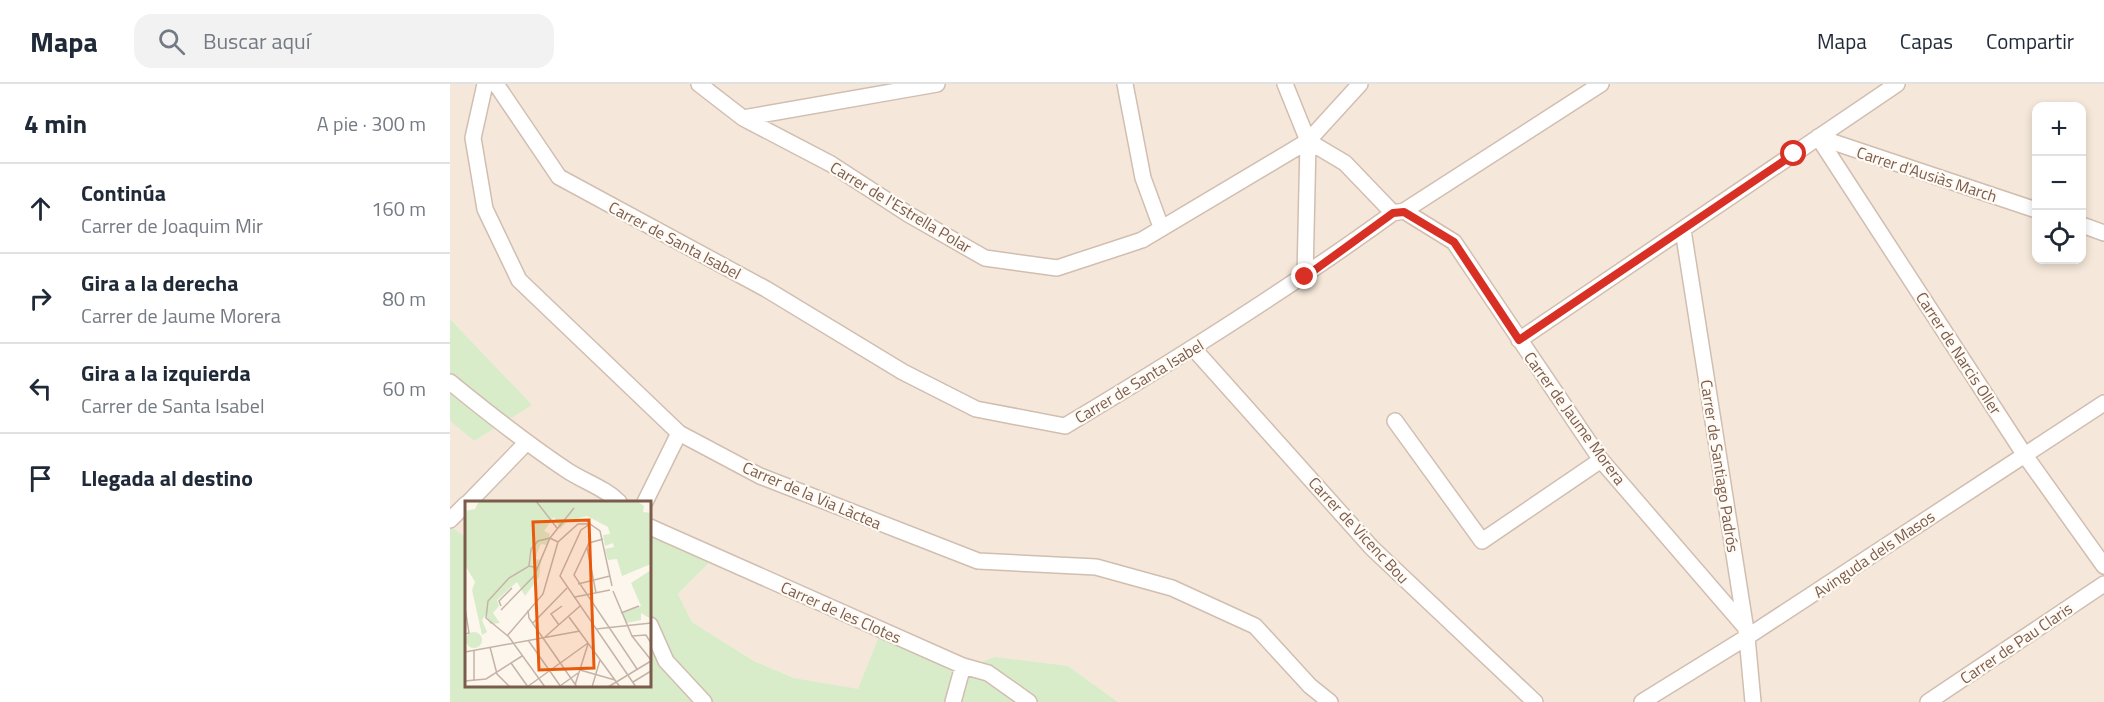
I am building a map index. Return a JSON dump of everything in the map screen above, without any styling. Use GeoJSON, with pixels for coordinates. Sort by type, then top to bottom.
{"type":"FeatureCollection","features":[{"type":"Feature","properties":{"kind":"street","name":"Carrer de la Via Làctea"},"geometry":{"type":"LineString","coordinates":[[485,84],[473,138],[485,210],[519,280],[679,433],[760,476],[978,561],[1096,567],[1172,588],[1255,626],[1310,686],[1330,702]]}},
{"type":"Feature","properties":{"kind":"street","name":"Carrer de Santa Isabel"},"geometry":{"type":"LineString","coordinates":[[496,84],[559,177],[766,290],[903,372],[976,409],[1065,426],[1194,349],[1305,277],[1399,212],[1601,84]]}},
{"type":"Feature","properties":{"kind":"street","name":"Carrer de l'Estrella Polar"},"geometry":{"type":"LineString","coordinates":[[699,84],[743,118],[831,164],[908,214],[985,258],[1057,268],[1142,240],[1308,141],[1360,84]]}},
{"type":"Feature","properties":{"kind":"street"},"geometry":{"type":"LineString","coordinates":[[743,118],[936,84]]}},
{"type":"Feature","properties":{"kind":"street"},"geometry":{"type":"LineString","coordinates":[[1125,84],[1143,178],[1161,227]]}},
{"type":"Feature","properties":{"kind":"street"},"geometry":{"type":"LineString","coordinates":[[1286,84],[1308,141],[1305,277]]}},
{"type":"Feature","properties":{"kind":"street"},"geometry":{"type":"LineString","coordinates":[[1519,340],[1896,84]]}},
{"type":"Feature","properties":{"kind":"street","name":"Carrer d'Ausiàs March"},"geometry":{"type":"LineString","coordinates":[[1818,137],[2032,208]]}},
{"type":"Feature","properties":{"kind":"street","name":"Carrer de Narcis Oller"},"geometry":{"type":"LineString","coordinates":[[1818,137],[2024,454],[2104,566]]}},
{"type":"Feature","properties":{"kind":"street","name":"Carrer de Jaume Morera"},"geometry":{"type":"LineString","coordinates":[[1308,141],[1345,163],[1399,212],[1454,242],[1601,460],[1746,633]]}},
{"type":"Feature","properties":{"kind":"street"},"geometry":{"type":"LineString","coordinates":[[2086,226],[2104,233]]}},
{"type":"Feature","properties":{"kind":"street","name":"Carrer de Santiago Padrós"},"geometry":{"type":"LineString","coordinates":[[1683,230],[1746,633],[1753,702]]}},
{"type":"Feature","properties":{"kind":"street","name":"Carrer de Vicenc Bou"},"geometry":{"type":"LineString","coordinates":[[1194,349],[1372,548],[1534,702]]}},
{"type":"Feature","properties":{"kind":"street"},"geometry":{"type":"LineString","coordinates":[[450,382],[526,442],[570,472],[612,495],[618,501]]}},
{"type":"Feature","properties":{"kind":"street","name":"Avinguda dels Masos"},"geometry":{"type":"LineString","coordinates":[[1642,702],[2104,403]]}},
{"type":"Feature","properties":{"kind":"street"},"geometry":{"type":"LineString","coordinates":[[1395,421],[1482,541],[1601,460]]}},
{"type":"Feature","properties":{"kind":"street"},"geometry":{"type":"LineString","coordinates":[[645,501],[679,433]]}},
{"type":"Feature","properties":{"kind":"street"},"geometry":{"type":"LineString","coordinates":[[470,501],[526,442]]}},
{"type":"Feature","properties":{"kind":"street"},"geometry":{"type":"LineString","coordinates":[[450,520],[465,506]]}},
{"type":"Feature","properties":{"kind":"street","name":"Carrer de les Clotes"},"geometry":{"type":"LineString","coordinates":[[651,527],[963,666],[988,673],[1029,702]]}},
{"type":"Feature","properties":{"kind":"street","name":"Carrer de Pau Claris"},"geometry":{"type":"LineString","coordinates":[[1928,702],[2104,584]]}},
{"type":"Feature","properties":{"kind":"street"},"geometry":{"type":"LineString","coordinates":[[651,627],[666,661],[704,702]]}},
{"type":"Feature","properties":{"kind":"street"},"geometry":{"type":"LineString","coordinates":[[953,702],[963,666]]}},
{"type":"Feature","properties":{"kind":"shaded area"},"geometry":{"type":"Polygon","coordinates":[[[450,84],[2104,84],[2104,702],[1118,702],[1068,666],[954,672],[879,636],[858,690],[794,678],[754,661],[692,622],[678,594],[709,563],[651,536],[651,501],[465,501],[465,536],[450,526],[450,421],[474,441],[531,405],[450,319],[450,84]]]}},
{"type":"Feature","properties":{"kind":"green space"},"geometry":{"type":"Polygon","coordinates":[[[450,319],[532,405],[474,441],[450,421],[450,319]]]}},
{"type":"Feature","properties":{"kind":"green space"},"geometry":{"type":"Polygon","coordinates":[[[450,526],[465,536],[465,687],[651,687],[651,536],[709,563],[678,594],[692,622],[754,661],[794,678],[858,689],[879,636],[954,672],[995,657],[1068,666],[1118,702],[450,702],[450,526]]]}},
{"type":"Feature","properties":{"kind":"route"},"geometry":{"type":"LineString","coordinates":[[1305,277],[1393,213],[1404,212],[1454,242],[1519,340],[1794,154]]}}]}
